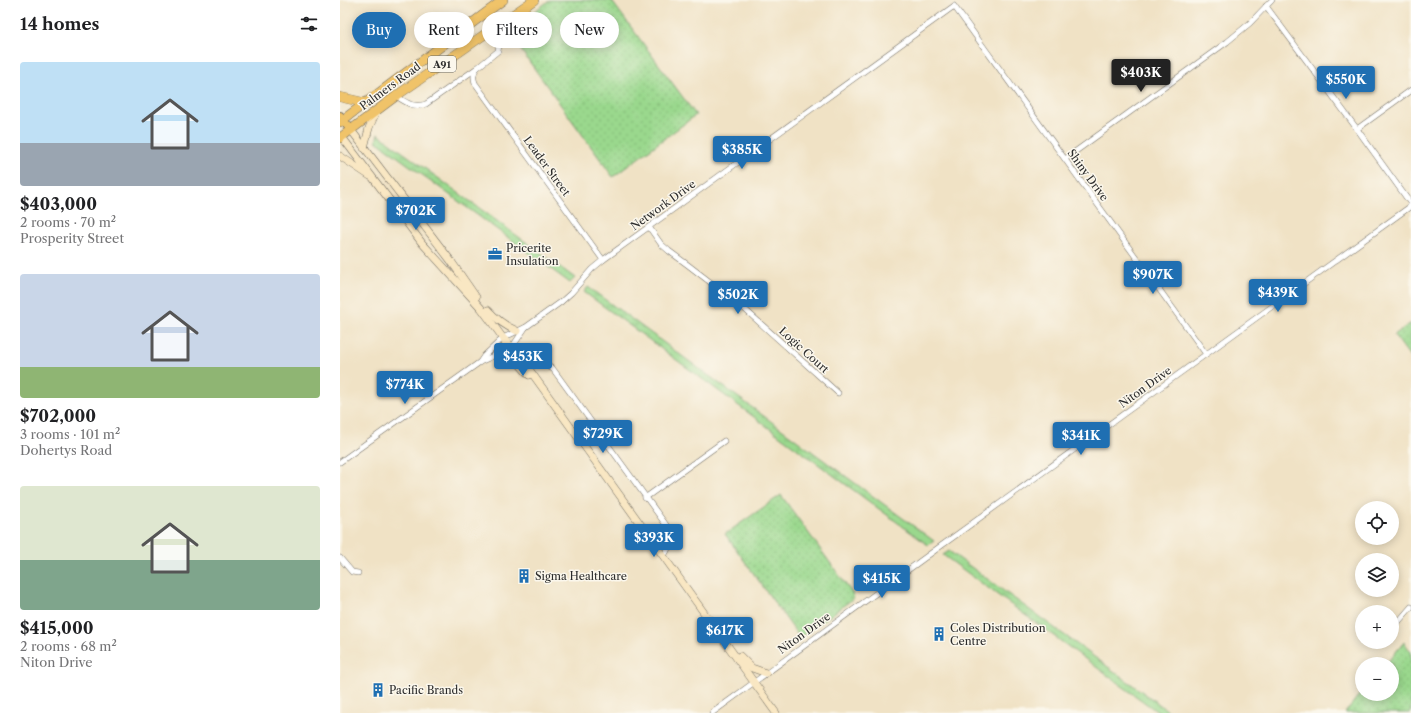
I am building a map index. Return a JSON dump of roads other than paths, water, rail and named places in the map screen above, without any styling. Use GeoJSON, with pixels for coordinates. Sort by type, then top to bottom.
{"type":"FeatureCollection","features":[{"type":"Feature","properties":{"kind":"highway","name":"Palmers Road"},"geometry":{"type":"LineString","coordinates":[[341,119],[366,103],[503,0]]}},
{"type":"Feature","properties":{"kind":"highway","name":"Palmers Road"},"geometry":{"type":"LineString","coordinates":[[517,12],[534,0]]}},
{"type":"Feature","properties":{"kind":"highway","name":"Palmers Road"},"geometry":{"type":"LineString","coordinates":[[341,136],[482,37]]}},
{"type":"Feature","properties":{"kind":"highway"},"geometry":{"type":"LineString","coordinates":[[340,97],[366,103]]}},
{"type":"Feature","properties":{"kind":"main road"},"geometry":{"type":"LineString","coordinates":[[364,148],[369,128],[377,110]]}},
{"type":"Feature","properties":{"kind":"main road"},"geometry":{"type":"LineString","coordinates":[[341,119],[351,130],[496,320],[517,331]]}},
{"type":"Feature","properties":{"kind":"main road"},"geometry":{"type":"LineString","coordinates":[[341,136],[422,243],[482,308],[510,348],[546,393]]}},
{"type":"Feature","properties":{"kind":"main road"},"geometry":{"type":"LineString","coordinates":[[340,156],[376,181]]}},
{"type":"Feature","properties":{"kind":"main road"},"geometry":{"type":"LineString","coordinates":[[475,294],[482,308]]}},
{"type":"Feature","properties":{"kind":"main road"},"geometry":{"type":"LineString","coordinates":[[510,348],[525,363],[776,713]]}},
{"type":"Feature","properties":{"kind":"main road"},"geometry":{"type":"LineString","coordinates":[[699,605],[712,617],[743,660],[752,668],[766,673]]}},
{"type":"Feature","properties":{"kind":"street"},"geometry":{"type":"LineString","coordinates":[[1065,159],[1227,42],[1250,23],[1272,0]]}},
{"type":"Feature","properties":{"kind":"street","name":"Shiny Drive"},"geometry":{"type":"LineString","coordinates":[[954,6],[1206,354]]}},
{"type":"Feature","properties":{"kind":"street","name":"Network Drive"},"geometry":{"type":"LineString","coordinates":[[480,362],[484,356],[503,338],[526,327],[571,293],[592,268],[954,6]]}},
{"type":"Feature","properties":{"kind":"street"},"geometry":{"type":"LineString","coordinates":[[1266,6],[1411,205]]}},
{"type":"Feature","properties":{"kind":"street"},"geometry":{"type":"LineString","coordinates":[[396,96],[413,105],[419,106],[426,104],[477,68],[498,51],[498,48]]}},
{"type":"Feature","properties":{"kind":"street"},"geometry":{"type":"LineString","coordinates":[[475,83],[473,78],[474,72],[477,68]]}},
{"type":"Feature","properties":{"kind":"street"},"geometry":{"type":"LineString","coordinates":[[460,80],[468,80],[475,83]]}},
{"type":"Feature","properties":{"kind":"street","name":"Leader Street"},"geometry":{"type":"LineString","coordinates":[[475,83],[603,260]]}},
{"type":"Feature","properties":{"kind":"street"},"geometry":{"type":"LineString","coordinates":[[1357,129],[1411,90]]}},
{"type":"Feature","properties":{"kind":"street","name":"Niton Drive"},"geometry":{"type":"LineString","coordinates":[[712,713],[1411,205]]}},
{"type":"Feature","properties":{"kind":"street","name":"Logic Court"},"geometry":{"type":"LineString","coordinates":[[649,227],[669,251],[740,305],[838,393]]}},
{"type":"Feature","properties":{"kind":"street","name":"Network Drive"},"geometry":{"type":"LineString","coordinates":[[510,348],[526,327]]}},
{"type":"Feature","properties":{"kind":"street"},"geometry":{"type":"LineString","coordinates":[[340,462],[480,362],[510,348]]}},
{"type":"Feature","properties":{"kind":"street"},"geometry":{"type":"LineString","coordinates":[[525,363],[540,362],[553,369],[671,534],[669,549],[664,556]]}},
{"type":"Feature","properties":{"kind":"street"},"geometry":{"type":"LineString","coordinates":[[645,498],[724,441]]}},
{"type":"Feature","properties":{"kind":"street"},"geometry":{"type":"LineString","coordinates":[[340,558],[352,572],[358,573]]}},
{"type":"Feature","properties":{"kind":"street"},"geometry":{"type":"LineString","coordinates":[[1399,621],[1411,607]]}},
{"type":"Feature","properties":{"kind":"place","name":"Pricerite Insulation"},"geometry":{"type":"Point","coordinates":[495,254]}},
{"type":"Feature","properties":{"kind":"place","name":"Sigma Healthcare"},"geometry":{"type":"Point","coordinates":[524,576]}},
{"type":"Feature","properties":{"kind":"place","name":"Coles Distribution Centre"},"geometry":{"type":"Point","coordinates":[939,634]}},
{"type":"Feature","properties":{"kind":"place","name":"Pacific Brands"},"geometry":{"type":"Point","coordinates":[378,690]}}]}
